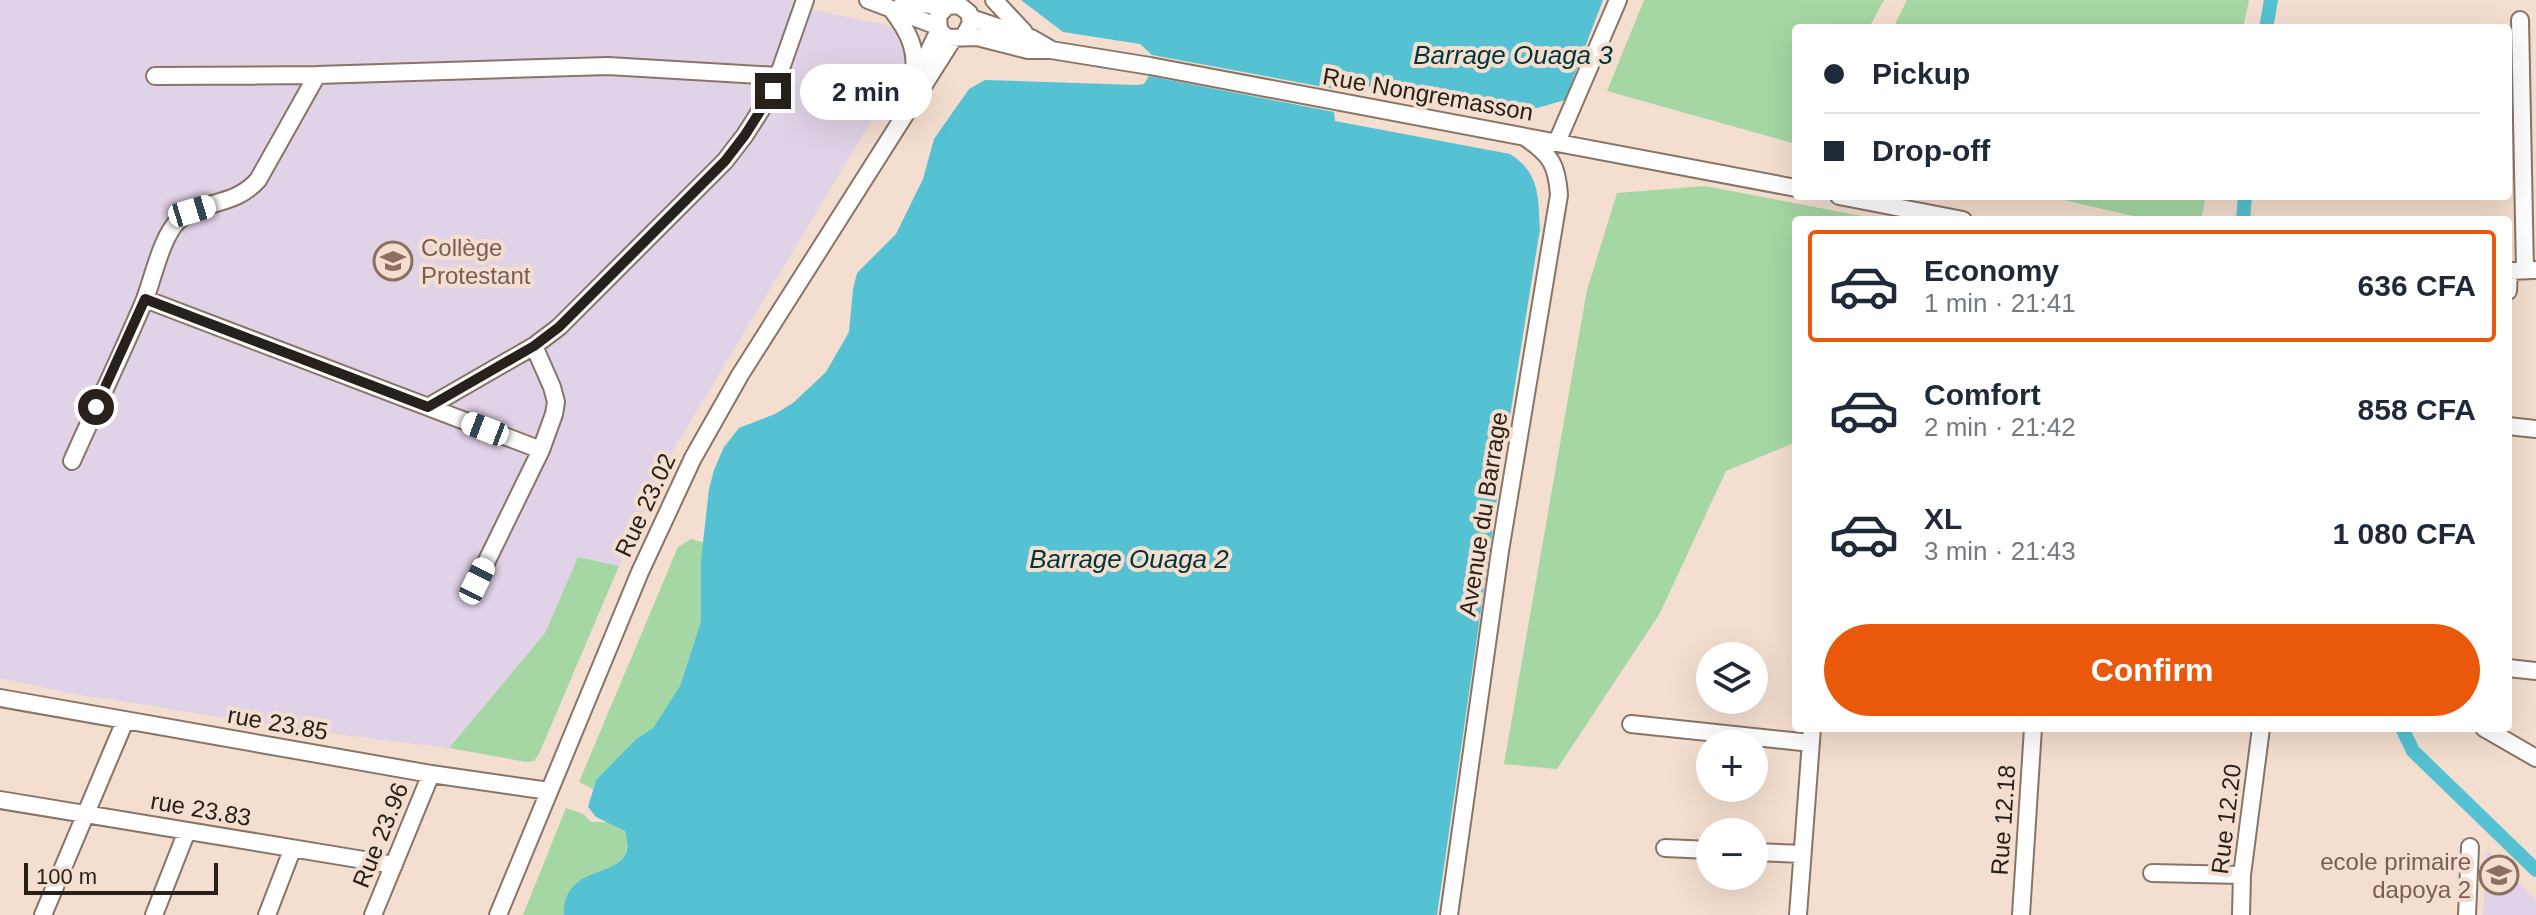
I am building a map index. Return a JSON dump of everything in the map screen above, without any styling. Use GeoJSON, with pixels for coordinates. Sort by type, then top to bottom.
{"type":"FeatureCollection","features":[{"type":"Feature","properties":{"kind":"street"},"geometry":{"type":"LineString","coordinates":[[428,407],[534,346],[581,307],[725,161],[761,112],[778,76],[805,0]]}},
{"type":"Feature","properties":{"kind":"street","name":"Rue Nongremasson"},"geometry":{"type":"LineString","coordinates":[[868,0],[898,5],[949,4]]}},
{"type":"Feature","properties":{"kind":"street"},"geometry":{"type":"LineString","coordinates":[[994,0],[1031,38]]}},
{"type":"Feature","properties":{"kind":"street"},"geometry":{"type":"LineString","coordinates":[[1557,142],[1618,0]]}},
{"type":"Feature","properties":{"kind":"street"},"geometry":{"type":"LineString","coordinates":[[949,4],[970,10],[970,28],[948,33],[938,16],[949,4]]}},
{"type":"Feature","properties":{"kind":"street"},"geometry":{"type":"LineString","coordinates":[[898,5],[913,46],[914,73],[908,94]]}},
{"type":"Feature","properties":{"kind":"street","name":"Rue Nongremasson"},"geometry":{"type":"LineString","coordinates":[[898,5],[948,33],[1028,50],[1051,50],[1792,187]]}},
{"type":"Feature","properties":{"kind":"street","name":"Rue Nongremasson"},"geometry":{"type":"LineString","coordinates":[[970,10],[1051,50]]}},
{"type":"Feature","properties":{"kind":"street"},"geometry":{"type":"LineString","coordinates":[[2520,20],[2520,270]]}},
{"type":"Feature","properties":{"kind":"street","name":"Rue 23.02"},"geometry":{"type":"LineString","coordinates":[[887,140],[908,94],[948,33]]}},
{"type":"Feature","properties":{"kind":"street","name":"Rue 23.02"},"geometry":{"type":"LineString","coordinates":[[498,915],[640,572],[693,458],[748,362],[887,140],[948,33]]}},
{"type":"Feature","properties":{"kind":"street"},"geometry":{"type":"LineString","coordinates":[[155,76],[317,75],[608,66],[778,76]]}},
{"type":"Feature","properties":{"kind":"street"},"geometry":{"type":"LineString","coordinates":[[72,461],[145,299],[172,228],[192,211],[239,197],[249,190],[258,180],[317,75]]}},
{"type":"Feature","properties":{"kind":"street","name":"Avenue du Barrage"},"geometry":{"type":"LineString","coordinates":[[1449,915],[1500,551],[1559,195],[1558,177],[1552,161],[1543,150],[1523,136]]}},
{"type":"Feature","properties":{"kind":"street"},"geometry":{"type":"LineString","coordinates":[[1860,200],[1942,216]]}},
{"type":"Feature","properties":{"kind":"street"},"geometry":{"type":"LineString","coordinates":[[145,299],[541,450]]}},
{"type":"Feature","properties":{"kind":"street"},"geometry":{"type":"LineString","coordinates":[[477,581],[541,450],[554,414],[556,402],[552,387],[534,346]]}},
{"type":"Feature","properties":{"kind":"street"},"geometry":{"type":"LineString","coordinates":[[2512,426],[2536,429]]}},
{"type":"Feature","properties":{"kind":"street"},"geometry":{"type":"LineString","coordinates":[[2512,668],[2536,671]]}},
{"type":"Feature","properties":{"kind":"street","name":"rue 23.85"},"geometry":{"type":"LineString","coordinates":[[0,698],[431,774],[549,791]]}},
{"type":"Feature","properties":{"kind":"street"},"geometry":{"type":"LineString","coordinates":[[43,915],[125,721]]}},
{"type":"Feature","properties":{"kind":"street"},"geometry":{"type":"LineString","coordinates":[[1631,724],[1812,736],[1798,915]]}},
{"type":"Feature","properties":{"kind":"street","name":"Rue 12.18"},"geometry":{"type":"LineString","coordinates":[[2021,915],[2033,732]]}},
{"type":"Feature","properties":{"kind":"street","name":"Rue 12.20"},"geometry":{"type":"LineString","coordinates":[[2241,915],[2242,875],[2260,732]]}},
{"type":"Feature","properties":{"kind":"street"},"geometry":{"type":"LineString","coordinates":[[2491,732],[2536,758]]}},
{"type":"Feature","properties":{"kind":"street","name":"Rue 23.96"},"geometry":{"type":"LineString","coordinates":[[373,915],[431,774]]}},
{"type":"Feature","properties":{"kind":"street","name":"rue 23.83"},"geometry":{"type":"LineString","coordinates":[[0,800],[394,865]]}},
{"type":"Feature","properties":{"kind":"street"},"geometry":{"type":"LineString","coordinates":[[154,915],[187,831]]}},
{"type":"Feature","properties":{"kind":"street"},"geometry":{"type":"LineString","coordinates":[[2467,915],[2470,847]]}},
{"type":"Feature","properties":{"kind":"street"},"geometry":{"type":"LineString","coordinates":[[1665,848],[1696,849]]}},
{"type":"Feature","properties":{"kind":"street"},"geometry":{"type":"LineString","coordinates":[[267,915],[292,850]]}},
{"type":"Feature","properties":{"kind":"street"},"geometry":{"type":"LineString","coordinates":[[1768,853],[1802,854]]}},
{"type":"Feature","properties":{"kind":"street"},"geometry":{"type":"LineString","coordinates":[[2152,873],[2242,875]]}},
{"type":"Feature","properties":{"kind":"shaded area","name":"Collège Protestant"},"geometry":{"type":"Polygon","coordinates":[[[0,0],[790,0],[801,7],[891,26],[909,58],[665,464],[619,566],[578,557],[545,633],[449,748],[302,730],[69,693],[0,678],[0,0]]]}},
{"type":"Feature","properties":{"kind":"shaded area","name":"ecole primaire dapoya 2"},"geometry":{"type":"Polygon","coordinates":[[[2487,850],[2536,900],[2536,915],[2483,915],[2487,850]]]}},
{"type":"Feature","properties":{"kind":"green space"},"geometry":{"type":"Polygon","coordinates":[[[1644,0],[1884,0],[1871,24],[1792,24],[1792,143],[1607,91],[1644,0]]]}},
{"type":"Feature","properties":{"kind":"green space"},"geometry":{"type":"Polygon","coordinates":[[[1907,0],[2249,0],[2244,24],[1895,24],[1907,0]]]}},
{"type":"Feature","properties":{"kind":"green space"},"geometry":{"type":"Polygon","coordinates":[[[1705,186],[1862,216],[1792,216],[1792,444],[1726,471],[1660,613],[1557,769],[1504,764],[1587,290],[1617,193],[1705,186]]]}},
{"type":"Feature","properties":{"kind":"green space"},"geometry":{"type":"Polygon","coordinates":[[[2064,200],[2205,200],[2202,216],[2134,216],[2064,200]]]}},
{"type":"Feature","properties":{"kind":"green space"},"geometry":{"type":"Polygon","coordinates":[[[691,539],[705,543],[701,561],[701,621],[680,686],[653,728],[636,739],[596,780],[593,789],[579,782],[678,547],[691,539]]]}},
{"type":"Feature","properties":{"kind":"green space"},"geometry":{"type":"Polygon","coordinates":[[[578,557],[619,566],[539,754],[534,761],[526,762],[449,748],[545,633],[578,557]]]}},
{"type":"Feature","properties":{"kind":"green space"},"geometry":{"type":"Polygon","coordinates":[[[566,808],[583,814],[591,822],[607,822],[625,831],[628,841],[624,860],[564,908],[564,915],[523,915],[566,808]]]}},
{"type":"Feature","properties":{"kind":"water","name":"Barrage Ouaga 3"},"geometry":{"type":"Polygon","coordinates":[[[1021,0],[1603,0],[1565,100],[1520,113],[1348,83],[1340,90],[1152,55],[1140,44],[1063,32],[1021,0]]]}},
{"type":"Feature","properties":{"kind":"water","name":"Barrage Ouaga 2"},"geometry":{"type":"Polygon","coordinates":[[[1149,76],[1334,112],[1335,121],[1510,154],[1527,169],[1536,187],[1540,229],[1500,478],[1437,915],[564,915],[567,896],[576,884],[613,866],[622,859],[627,848],[625,831],[596,817],[588,807],[596,780],[636,739],[653,728],[680,686],[701,621],[701,561],[709,489],[724,447],[739,428],[775,414],[793,403],[826,372],[849,332],[857,273],[896,234],[923,179],[934,139],[969,89],[985,80],[1137,85],[1144,84],[1149,76]]]}},
{"type":"Feature","properties":{"kind":"waterway"},"geometry":{"type":"LineString","coordinates":[[2267,24],[2271,0]]}},
{"type":"Feature","properties":{"kind":"waterway"},"geometry":{"type":"LineString","coordinates":[[2243,216],[2245,200]]}},
{"type":"Feature","properties":{"kind":"waterway"},"geometry":{"type":"LineString","coordinates":[[2404,732],[2413,751],[2536,870]]}},
{"type":"Feature","properties":{"kind":"place","name":"Collège Protestant"},"geometry":{"type":"Point","coordinates":[393,261]}},
{"type":"Feature","properties":{"kind":"place","name":"ecole primaire dapoya 2"},"geometry":{"type":"Point","coordinates":[2499,875]}},
{"type":"Feature","properties":{"kind":"route"},"geometry":{"type":"LineString","coordinates":[[96,407],[145,299],[428,407],[534,346],[581,307],[725,161],[773,91]]}}]}
